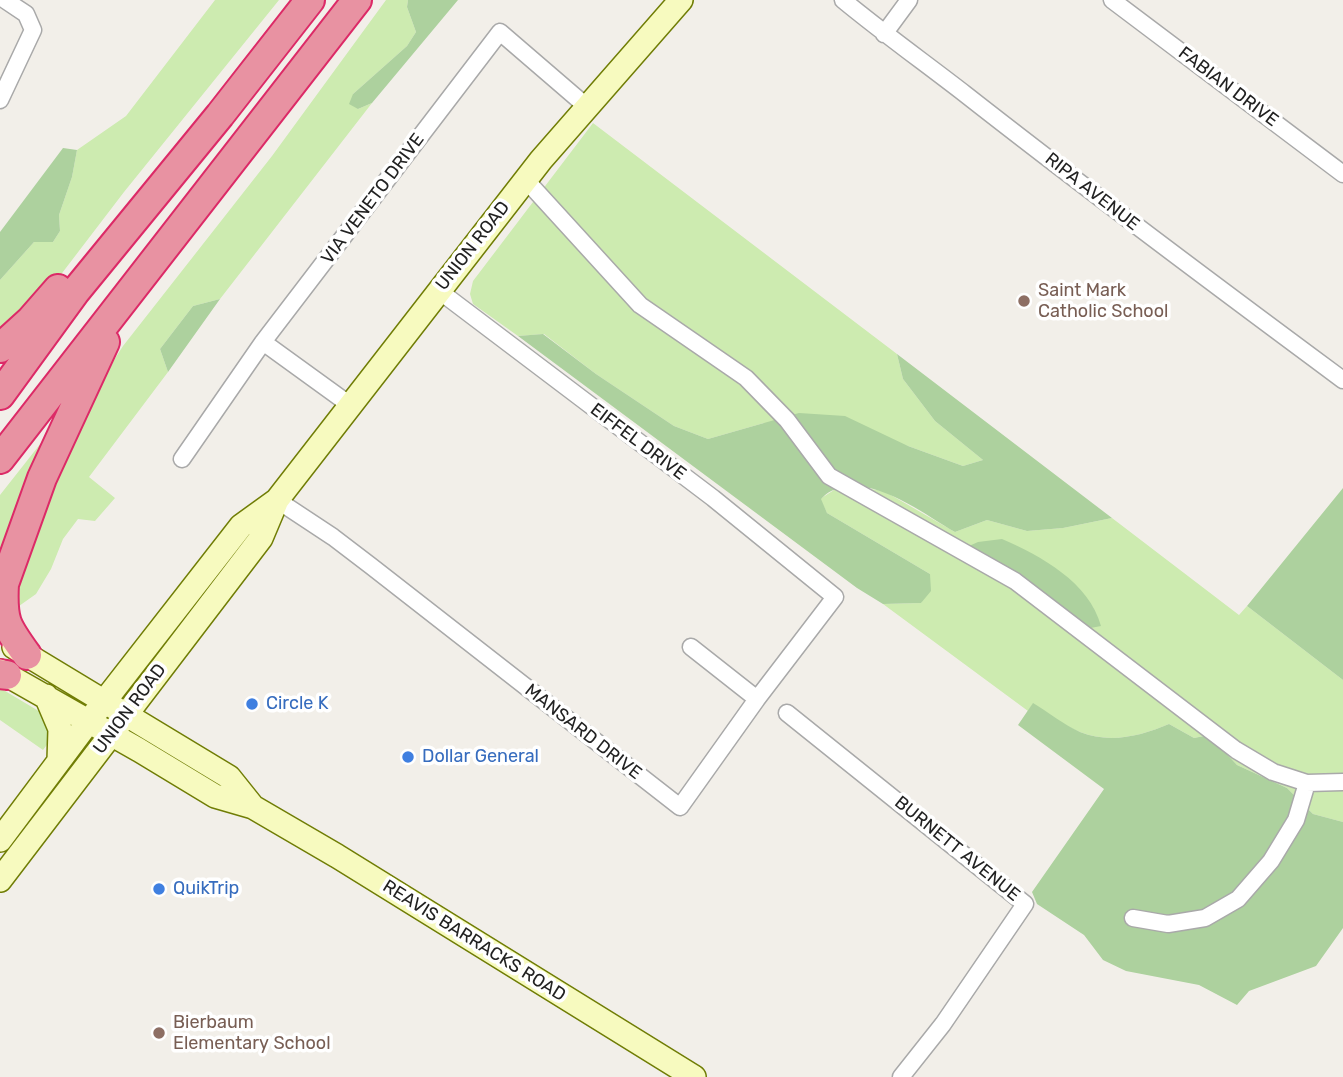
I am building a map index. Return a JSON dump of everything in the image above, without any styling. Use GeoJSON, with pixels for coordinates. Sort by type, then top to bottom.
{"type":"FeatureCollection","features":[{"type":"Feature","properties":{"kind":"highway"},"geometry":{"type":"LineString","coordinates":[[0,395],[75,292],[310,0]]}},
{"type":"Feature","properties":{"kind":"highway"},"geometry":{"type":"LineString","coordinates":[[0,459],[356,0]]}},
{"type":"Feature","properties":{"kind":"highway"},"geometry":{"type":"LineString","coordinates":[[0,348],[30,321],[89,254],[120,235]]}},
{"type":"Feature","properties":{"kind":"highway"},"geometry":{"type":"LineString","coordinates":[[27,655],[3,616],[2,587],[42,478],[130,293]]}},
{"type":"Feature","properties":{"kind":"main road","name":"UNION ROAD"},"geometry":{"type":"LineString","coordinates":[[0,880],[261,538],[277,500],[438,290],[586,106],[681,0]]}},
{"type":"Feature","properties":{"kind":"main road","name":"UNION ROAD"},"geometry":{"type":"LineString","coordinates":[[0,840],[241,526],[277,500]]}},
{"type":"Feature","properties":{"kind":"main road","name":"REAVIS BARRACKS ROAD"},"geometry":{"type":"LineString","coordinates":[[0,637],[229,777],[253,807]]}},
{"type":"Feature","properties":{"kind":"main road","name":"REAVIS BARRACKS ROAD"},"geometry":{"type":"LineString","coordinates":[[2,673],[215,796],[253,807],[337,856],[694,1077]]}},
{"type":"Feature","properties":{"kind":"main road"},"geometry":{"type":"LineString","coordinates":[[46,696],[61,729],[60,761]]}},
{"type":"Feature","properties":{"kind":"street"},"geometry":{"type":"LineString","coordinates":[[1,97],[33,30],[26,14],[5,0]]}},
{"type":"Feature","properties":{"kind":"street","name":"RIPA AVENUE"},"geometry":{"type":"LineString","coordinates":[[844,0],[884,34],[930,66],[1105,204],[1343,380]]}},
{"type":"Feature","properties":{"kind":"street"},"geometry":{"type":"LineString","coordinates":[[884,34],[909,0]]}},
{"type":"Feature","properties":{"kind":"street","name":"FABIAN DRIVE"},"geometry":{"type":"LineString","coordinates":[[1112,0],[1343,174]]}},
{"type":"Feature","properties":{"kind":"street","name":"VIA VENETO DRIVE"},"geometry":{"type":"LineString","coordinates":[[182,459],[262,342],[500,32],[586,106]]}},
{"type":"Feature","properties":{"kind":"street"},"geometry":{"type":"LineString","coordinates":[[525,179],[640,305],[746,378],[787,420],[829,476],[1016,581],[1236,750],[1273,772],[1307,783],[1343,782]]}},
{"type":"Feature","properties":{"kind":"street","name":"EIFFEL DRIVE"},"geometry":{"type":"LineString","coordinates":[[438,290],[713,498],[835,597]]}},
{"type":"Feature","properties":{"kind":"street"},"geometry":{"type":"LineString","coordinates":[[262,342],[350,405]]}},
{"type":"Feature","properties":{"kind":"street","name":"MANSARD DRIVE"},"geometry":{"type":"LineString","coordinates":[[277,500],[342,544],[680,807],[757,699],[835,597]]}},
{"type":"Feature","properties":{"kind":"street"},"geometry":{"type":"LineString","coordinates":[[691,647],[757,699]]}},
{"type":"Feature","properties":{"kind":"street","name":"BURNETT AVENUE"},"geometry":{"type":"LineString","coordinates":[[788,713],[1025,904],[943,1024],[901,1077]]}},
{"type":"Feature","properties":{"kind":"street"},"geometry":{"type":"LineString","coordinates":[[1132,918],[1168,924],[1205,918],[1238,900],[1271,861],[1296,820],[1307,783]]}},
{"type":"Feature","properties":{"kind":"green space"},"geometry":{"type":"Polygon","coordinates":[[[215,0],[279,0],[56,281],[0,334],[0,280],[34,242],[53,242],[60,231],[59,215],[72,177],[77,150],[126,116],[215,0]]]}},
{"type":"Feature","properties":{"kind":"green space"},"geometry":{"type":"Polygon","coordinates":[[[386,0],[408,0],[407,7],[416,32],[407,46],[353,94],[358,109],[372,103],[220,299],[193,306],[160,349],[168,372],[89,477],[115,498],[95,521],[78,519],[63,539],[51,569],[36,594],[12,611],[12,601],[61,459],[96,388],[123,346],[272,156],[386,0]]]}},
{"type":"Feature","properties":{"kind":"green space"},"geometry":{"type":"Polygon","coordinates":[[[408,0],[458,0],[372,103],[358,109],[349,104],[353,94],[407,46],[416,32],[407,7],[408,0]]]}},
{"type":"Feature","properties":{"kind":"green space"},"geometry":{"type":"Polygon","coordinates":[[[593,123],[897,354],[903,379],[935,421],[983,460],[963,466],[908,446],[764,423],[708,439],[674,426],[596,374],[544,334],[518,336],[473,304],[470,294],[473,281],[593,123]]]}},
{"type":"Feature","properties":{"kind":"green space"},"geometry":{"type":"Polygon","coordinates":[[[63,148],[77,150],[72,177],[59,215],[60,231],[53,242],[34,242],[0,280],[0,232],[63,148]]]}},
{"type":"Feature","properties":{"kind":"green space"},"geometry":{"type":"Polygon","coordinates":[[[220,299],[168,372],[160,349],[193,306],[220,299]]]}},
{"type":"Feature","properties":{"kind":"green space"},"geometry":{"type":"Polygon","coordinates":[[[543,334],[596,374],[674,426],[708,439],[799,413],[845,416],[908,446],[963,466],[983,460],[935,421],[903,379],[897,354],[1112,518],[1063,528],[1027,531],[987,520],[955,532],[881,491],[849,486],[832,491],[821,499],[827,513],[930,574],[931,591],[921,603],[883,604],[857,588],[518,336],[543,334]]]}},
{"type":"Feature","properties":{"kind":"green space"},"geometry":{"type":"Polygon","coordinates":[[[52,429],[0,566],[0,495],[52,429]]]}},
{"type":"Feature","properties":{"kind":"green space"},"geometry":{"type":"Polygon","coordinates":[[[856,487],[884,491],[955,532],[987,520],[1027,531],[1063,528],[1112,518],[1239,615],[1247,606],[1343,680],[1343,822],[1313,814],[1287,788],[1237,765],[1209,735],[1194,738],[1169,724],[1136,735],[1103,738],[1074,729],[1033,704],[1028,711],[883,604],[921,603],[930,574],[827,513],[820,499],[834,490],[856,487]]]}},
{"type":"Feature","properties":{"kind":"green space"},"geometry":{"type":"Polygon","coordinates":[[[1343,488],[1343,680],[1247,606],[1343,488]]]}},
{"type":"Feature","properties":{"kind":"green space"},"geometry":{"type":"Polygon","coordinates":[[[1002,539],[1062,572],[1086,596],[1101,626],[1080,630],[974,556],[969,546],[1002,539]]]}},
{"type":"Feature","properties":{"kind":"green space"},"geometry":{"type":"Polygon","coordinates":[[[0,688],[42,713],[52,738],[43,750],[0,720],[0,688]]]}},
{"type":"Feature","properties":{"kind":"green space"},"geometry":{"type":"Polygon","coordinates":[[[1033,703],[1068,726],[1091,736],[1125,737],[1169,724],[1194,738],[1209,735],[1237,765],[1287,788],[1313,814],[1343,822],[1343,928],[1316,966],[1249,991],[1237,1005],[1199,985],[1126,971],[1103,960],[1084,935],[1037,904],[1032,892],[1104,789],[1018,725],[1033,703]]]}},
{"type":"Feature","properties":{"kind":"place","name":"Saint Mark Catholic School"},"geometry":{"type":"Point","coordinates":[1024,301]}},
{"type":"Feature","properties":{"kind":"place","name":"Circle K"},"geometry":{"type":"Point","coordinates":[252,704]}},
{"type":"Feature","properties":{"kind":"place","name":"Dollar General"},"geometry":{"type":"Point","coordinates":[408,757]}},
{"type":"Feature","properties":{"kind":"place","name":"QuikTrip"},"geometry":{"type":"Point","coordinates":[159,889]}},
{"type":"Feature","properties":{"kind":"place","name":"Bierbaum Elementary School"},"geometry":{"type":"Point","coordinates":[159,1033]}}]}
